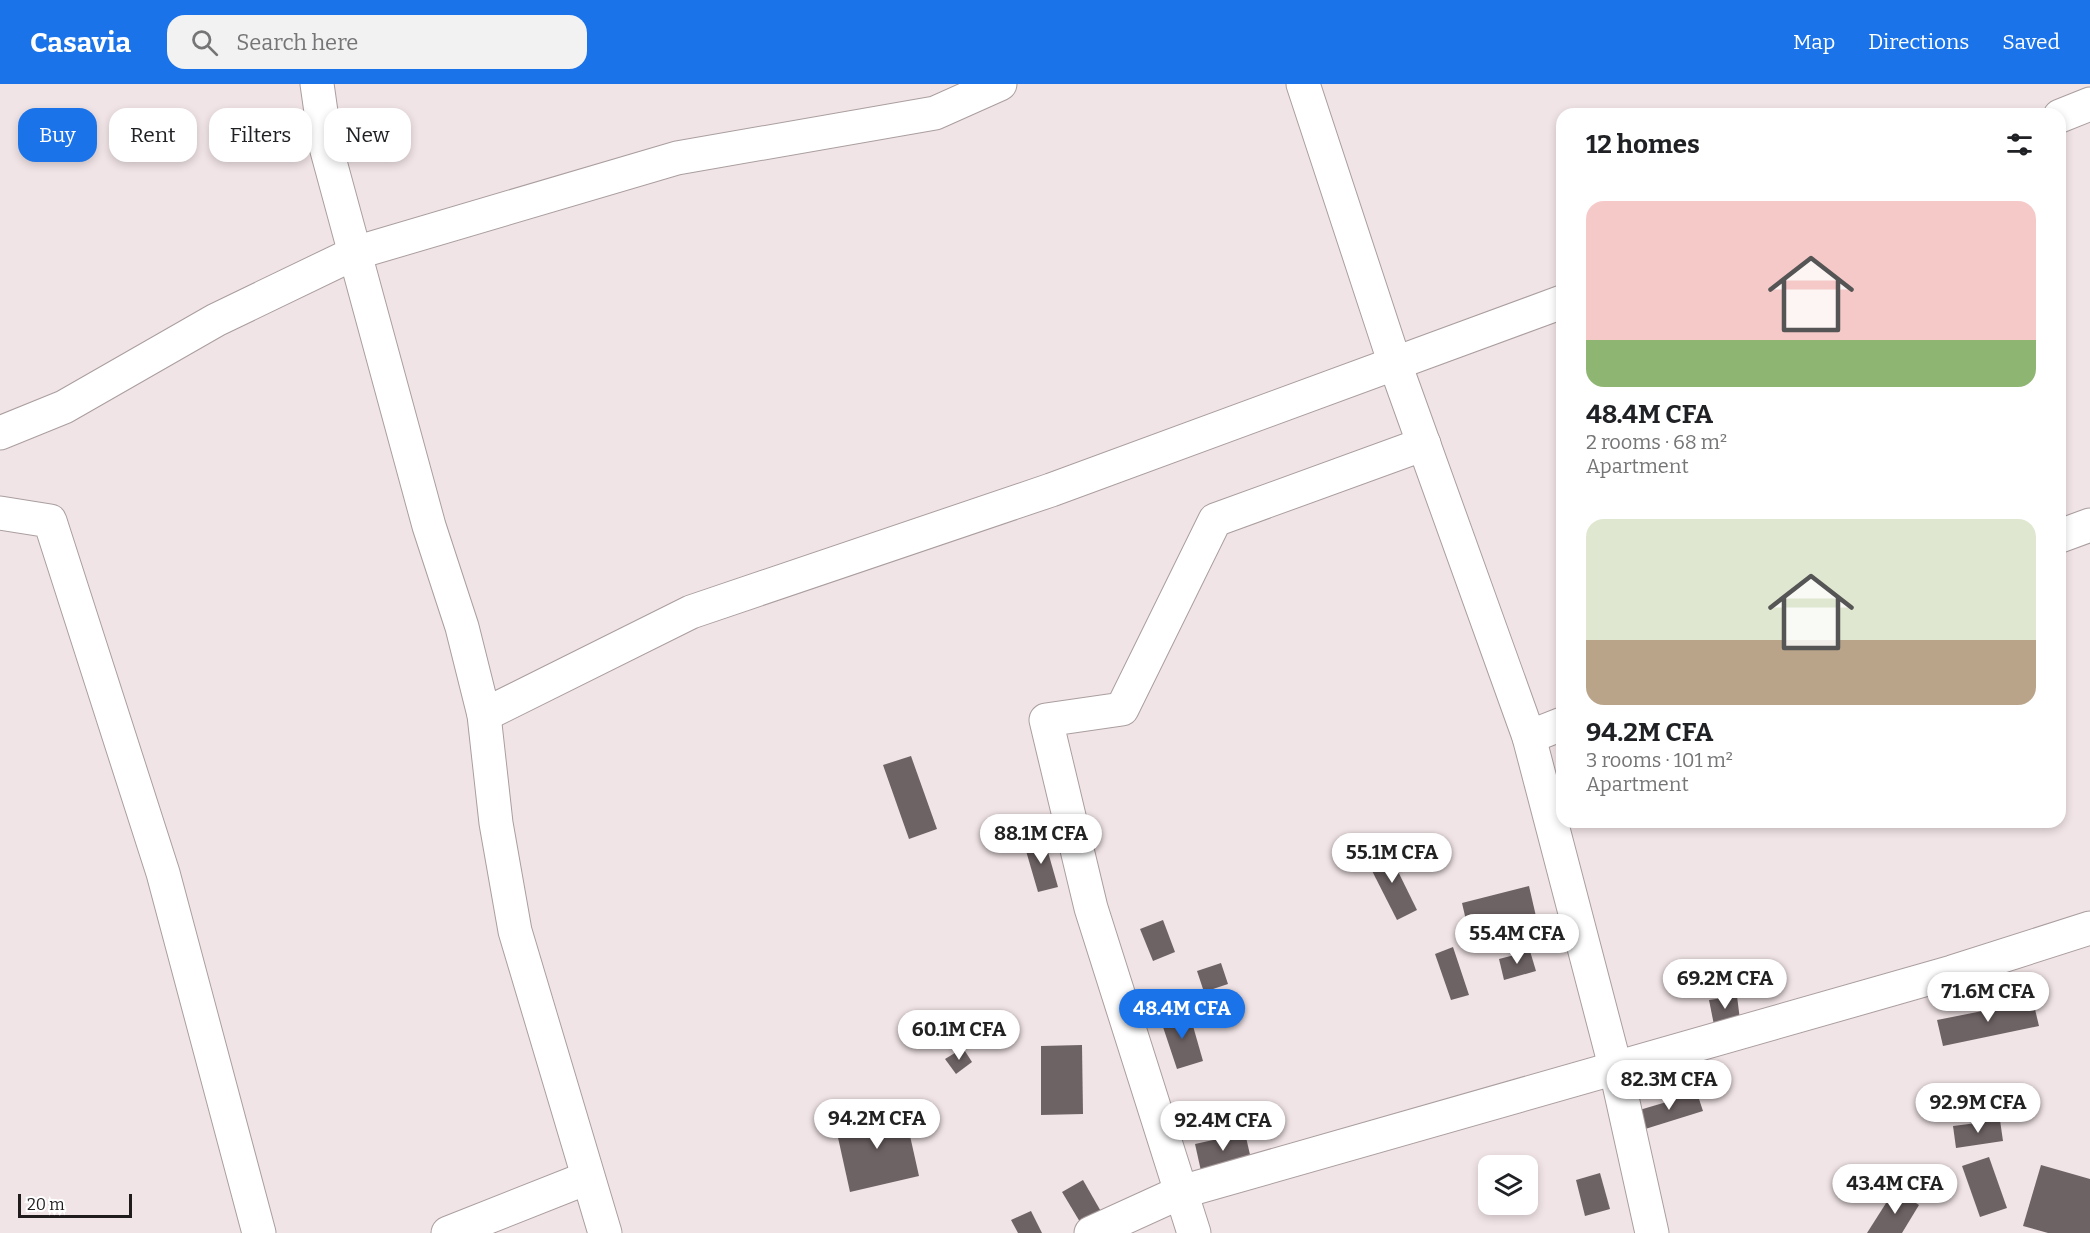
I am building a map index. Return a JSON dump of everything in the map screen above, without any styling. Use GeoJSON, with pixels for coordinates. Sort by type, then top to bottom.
{"type":"FeatureCollection","features":[{"type":"Feature","properties":{"kind":"street"},"geometry":{"type":"LineString","coordinates":[[317,84],[326,147],[429,526],[462,627],[484,715],[496,823],[515,931],[586,1178],[605,1233]]}},
{"type":"Feature","properties":{"kind":"street"},"geometry":{"type":"LineString","coordinates":[[0,433],[64,407],[216,320],[355,253],[677,158],[935,113],[1000,84]]}},
{"type":"Feature","properties":{"kind":"street"},"geometry":{"type":"LineString","coordinates":[[1302,84],[1395,364],[1528,737],[1615,1066],[1652,1233]]}},
{"type":"Feature","properties":{"kind":"street"},"geometry":{"type":"LineString","coordinates":[[2066,114],[2090,104]]}},
{"type":"Feature","properties":{"kind":"street"},"geometry":{"type":"LineString","coordinates":[[484,715],[691,612],[1051,490],[1556,304]]}},
{"type":"Feature","properties":{"kind":"street"},"geometry":{"type":"LineString","coordinates":[[1194,1233],[1091,908],[1046,720],[1122,709],[1215,520],[1424,444]]}},
{"type":"Feature","properties":{"kind":"street"},"geometry":{"type":"LineString","coordinates":[[0,513],[50,521],[164,873],[259,1233]]}},
{"type":"Feature","properties":{"kind":"street"},"geometry":{"type":"LineString","coordinates":[[2066,534],[2090,525]]}},
{"type":"Feature","properties":{"kind":"street"},"geometry":{"type":"LineString","coordinates":[[1528,737],[1556,726]]}},
{"type":"Feature","properties":{"kind":"street"},"geometry":{"type":"LineString","coordinates":[[1091,1233],[1181,1192],[1615,1066],[1952,972],[2090,928]]}},
{"type":"Feature","properties":{"kind":"street"},"geometry":{"type":"LineString","coordinates":[[448,1233],[586,1178]]}},
{"type":"Feature","properties":{"kind":"building"},"geometry":{"type":"Polygon","coordinates":[[[911,756],[937,829],[909,839],[883,765],[911,756]]]}},
{"type":"Feature","properties":{"kind":"building"},"geometry":{"type":"Polygon","coordinates":[[[1044,838],[1058,887],[1038,892],[1024,844],[1044,838]]]}},
{"type":"Feature","properties":{"kind":"building"},"geometry":{"type":"Polygon","coordinates":[[[1387,849],[1417,910],[1397,920],[1366,859],[1387,849]]]}},
{"type":"Feature","properties":{"kind":"building"},"geometry":{"type":"Polygon","coordinates":[[[1529,886],[1538,925],[1471,942],[1462,903],[1529,886]]]}},
{"type":"Feature","properties":{"kind":"building"},"geometry":{"type":"Polygon","coordinates":[[[1163,920],[1175,952],[1153,961],[1140,929],[1163,920]]]}},
{"type":"Feature","properties":{"kind":"building"},"geometry":{"type":"Polygon","coordinates":[[[1453,947],[1469,995],[1451,1000],[1435,954],[1453,947]]]}},
{"type":"Feature","properties":{"kind":"building"},"geometry":{"type":"Polygon","coordinates":[[[1530,951],[1536,971],[1504,980],[1499,959],[1530,951]]]}},
{"type":"Feature","properties":{"kind":"building"},"geometry":{"type":"Polygon","coordinates":[[[1221,963],[1228,984],[1204,992],[1197,971],[1221,963]]]}},
{"type":"Feature","properties":{"kind":"building"},"geometry":{"type":"Polygon","coordinates":[[[1737,996],[1740,1020],[1714,1025],[1709,1000],[1737,996]]]}},
{"type":"Feature","properties":{"kind":"building"},"geometry":{"type":"Polygon","coordinates":[[[2033,1001],[2039,1026],[1943,1046],[1937,1020],[2033,1001]]]}},
{"type":"Feature","properties":{"kind":"building"},"geometry":{"type":"Polygon","coordinates":[[[1189,1012],[1203,1061],[1177,1069],[1161,1021],[1189,1012]]]}},
{"type":"Feature","properties":{"kind":"building"},"geometry":{"type":"Polygon","coordinates":[[[1082,1045],[1083,1114],[1041,1115],[1041,1046],[1082,1045]]]}},
{"type":"Feature","properties":{"kind":"building"},"geometry":{"type":"Polygon","coordinates":[[[963,1048],[972,1062],[956,1074],[945,1059],[963,1048]]]}},
{"type":"Feature","properties":{"kind":"building"},"geometry":{"type":"Polygon","coordinates":[[[1697,1093],[1703,1111],[1642,1130],[1636,1111],[1697,1093]]]}},
{"type":"Feature","properties":{"kind":"building"},"geometry":{"type":"Polygon","coordinates":[[[904,1109],[919,1176],[850,1192],[835,1124],[904,1109]]]}},
{"type":"Feature","properties":{"kind":"building"},"geometry":{"type":"Polygon","coordinates":[[[2000,1120],[2003,1141],[1956,1148],[1953,1126],[2000,1120]]]}},
{"type":"Feature","properties":{"kind":"building"},"geometry":{"type":"Polygon","coordinates":[[[1245,1133],[1251,1159],[1201,1171],[1195,1144],[1245,1133]]]}},
{"type":"Feature","properties":{"kind":"building"},"geometry":{"type":"Polygon","coordinates":[[[1989,1157],[2007,1208],[1980,1217],[1962,1166],[1989,1157]]]}},
{"type":"Feature","properties":{"kind":"building"},"geometry":{"type":"Polygon","coordinates":[[[2041,1165],[2090,1179],[2090,1233],[2048,1233],[2023,1226],[2041,1165]]]}},
{"type":"Feature","properties":{"kind":"building"},"geometry":{"type":"Polygon","coordinates":[[[1600,1173],[1610,1209],[1585,1216],[1576,1180],[1600,1173]]]}},
{"type":"Feature","properties":{"kind":"building"},"geometry":{"type":"Polygon","coordinates":[[[1083,1180],[1103,1215],[1083,1227],[1062,1192],[1083,1180]]]}},
{"type":"Feature","properties":{"kind":"building"},"geometry":{"type":"Polygon","coordinates":[[[1895,1189],[1919,1205],[1902,1233],[1867,1233],[1895,1189]]]}},
{"type":"Feature","properties":{"kind":"building"},"geometry":{"type":"Polygon","coordinates":[[[1031,1211],[1042,1233],[1018,1233],[1011,1220],[1031,1211]]]}}]}
